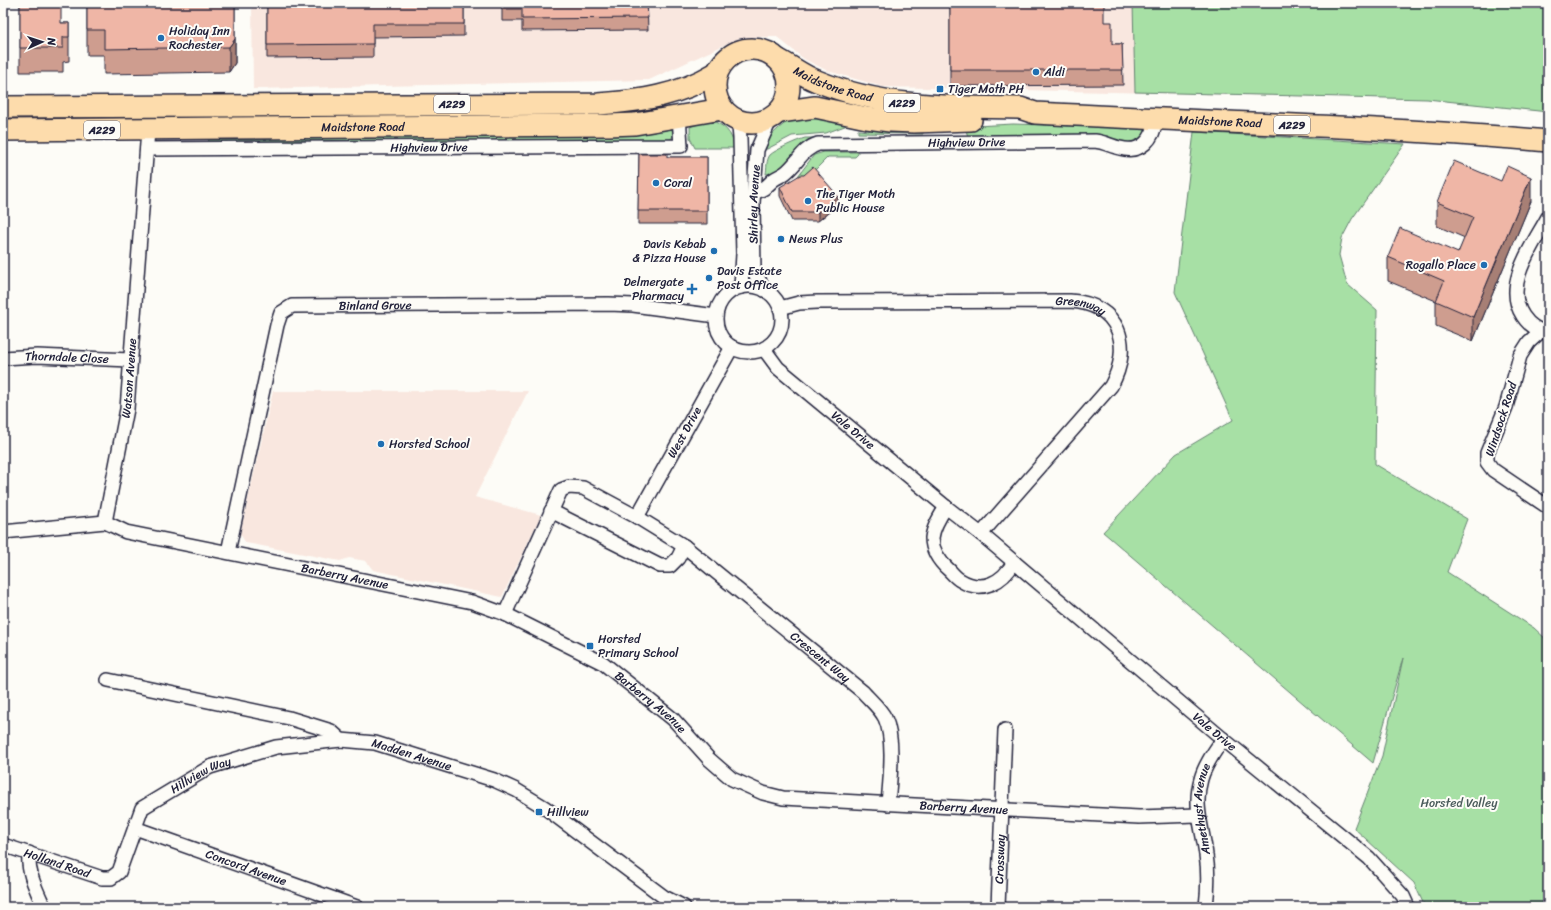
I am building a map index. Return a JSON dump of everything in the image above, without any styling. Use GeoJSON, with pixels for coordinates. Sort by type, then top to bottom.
{"type":"FeatureCollection","features":[{"type":"Feature","properties":{"kind":"main road","name":"A229"},"geometry":{"type":"LineString","coordinates":[[716,73],[727,58],[742,50],[762,51],[777,59]]}},
{"type":"Feature","properties":{"kind":"main road","name":"Maidstone Road"},"geometry":{"type":"LineString","coordinates":[[777,59],[818,82],[880,99],[928,106],[1020,108],[1035,113],[1408,130],[1548,141]]}},
{"type":"Feature","properties":{"kind":"main road"},"geometry":{"type":"LineString","coordinates":[[775,115],[786,102],[789,88],[787,74],[777,59]]}},
{"type":"Feature","properties":{"kind":"main road","name":"Maidstone Road"},"geometry":{"type":"LineString","coordinates":[[3,107],[598,104],[656,97],[678,92],[716,73]]}},
{"type":"Feature","properties":{"kind":"main road"},"geometry":{"type":"LineString","coordinates":[[716,73],[715,95],[728,114]]}},
{"type":"Feature","properties":{"kind":"main road","name":"Maidstone Road"},"geometry":{"type":"LineString","coordinates":[[775,115],[820,107],[867,118],[906,122],[1019,118],[1035,113]]}},
{"type":"Feature","properties":{"kind":"main road","name":"A229"},"geometry":{"type":"LineString","coordinates":[[728,114],[754,123],[775,115]]}},
{"type":"Feature","properties":{"kind":"main road","name":"Maidstone Road"},"geometry":{"type":"LineString","coordinates":[[3,130],[148,140],[635,124],[680,116],[728,114]]}},
{"type":"Feature","properties":{"kind":"street","name":"Shirley Avenue"},"geometry":{"type":"LineString","coordinates":[[728,114],[739,127],[740,138],[742,254],[741,287]]}},
{"type":"Feature","properties":{"kind":"street","name":"Shirley Avenue"},"geometry":{"type":"LineString","coordinates":[[775,115],[758,146],[754,178],[754,272],[765,290],[772,296],[780,308]]}},
{"type":"Feature","properties":{"kind":"street","name":"Highview Drive"},"geometry":{"type":"LineString","coordinates":[[148,140],[681,146],[680,116]]}},
{"type":"Feature","properties":{"kind":"street","name":"Highview Drive"},"geometry":{"type":"LineString","coordinates":[[754,192],[766,187],[772,180],[786,173],[806,150],[818,144],[1095,141],[1129,149],[1138,148],[1148,142],[1155,130],[1156,119]]}},
{"type":"Feature","properties":{"kind":"street","name":"Watson Avenue"},"geometry":{"type":"LineString","coordinates":[[105,522],[125,427],[148,140]]}},
{"type":"Feature","properties":{"kind":"street"},"geometry":{"type":"LineString","coordinates":[[754,178],[772,180]]}},
{"type":"Feature","properties":{"kind":"street"},"geometry":{"type":"LineString","coordinates":[[1544,332],[1527,322],[1517,307],[1515,288],[1521,270],[1548,217]]}},
{"type":"Feature","properties":{"kind":"street"},"geometry":{"type":"LineString","coordinates":[[765,290],[754,286],[741,287],[724,297],[718,306],[716,316],[718,330],[721,337],[732,347],[744,352],[764,348],[770,344],[780,331],[782,323],[780,308]]}},
{"type":"Feature","properties":{"kind":"street","name":"Greenway"},"geometry":{"type":"LineString","coordinates":[[780,308],[799,303],[817,302],[1070,301],[1095,307],[1109,317],[1119,333],[1122,352],[1120,368],[1111,386],[981,534]]}},
{"type":"Feature","properties":{"kind":"street","name":"Binland Grove"},"geometry":{"type":"LineString","coordinates":[[228,552],[277,325],[281,313],[292,306],[608,304],[633,305],[716,316]]}},
{"type":"Feature","properties":{"kind":"street","name":"Windsock Road"},"geometry":{"type":"LineString","coordinates":[[1544,332],[1529,342],[1520,356],[1506,407],[1487,453],[1487,462],[1493,470],[1548,507]]}},
{"type":"Feature","properties":{"kind":"street","name":"West Drive"},"geometry":{"type":"LineString","coordinates":[[637,517],[732,347]]}},
{"type":"Feature","properties":{"kind":"street","name":"Vale Drive"},"geometry":{"type":"LineString","coordinates":[[764,348],[778,368],[946,507],[981,534],[1223,739],[1369,858],[1403,896],[1408,907]]}},
{"type":"Feature","properties":{"kind":"street","name":"Thorndale Close"},"geometry":{"type":"LineString","coordinates":[[3,358],[37,356],[130,360]]}},
{"type":"Feature","properties":{"kind":"street","name":"Crescent Way"},"geometry":{"type":"LineString","coordinates":[[505,614],[560,490],[569,487],[583,488],[637,517],[684,546],[876,705],[884,717],[890,734],[888,804]]}},
{"type":"Feature","properties":{"kind":"street"},"geometry":{"type":"LineString","coordinates":[[946,507],[936,523],[932,538],[939,561],[960,580],[974,586],[986,586],[1003,577],[1014,562]]}},
{"type":"Feature","properties":{"kind":"street"},"geometry":{"type":"LineString","coordinates":[[551,511],[660,566],[670,566],[678,558],[684,546]]}},
{"type":"Feature","properties":{"kind":"street"},"geometry":{"type":"LineString","coordinates":[[3,532],[105,522]]}},
{"type":"Feature","properties":{"kind":"street","name":"Barberry Avenue"},"geometry":{"type":"LineString","coordinates":[[105,522],[126,532],[472,602],[505,614],[603,663],[673,720],[709,759],[732,779],[763,793],[783,798],[1003,810],[1146,817],[1198,815]]}},
{"type":"Feature","properties":{"kind":"street","name":"Madden Avenue"},"geometry":{"type":"LineString","coordinates":[[108,680],[288,718],[331,731],[341,740],[375,743],[467,770],[516,790],[544,807],[664,897],[684,907]]}},
{"type":"Feature","properties":{"kind":"street","name":"Crossway"},"geometry":{"type":"LineString","coordinates":[[998,907],[1006,730]]}},
{"type":"Feature","properties":{"kind":"street","name":"Amethyst Avenue"},"geometry":{"type":"LineString","coordinates":[[1206,907],[1208,866],[1198,815],[1200,779],[1210,758],[1223,739]]}},
{"type":"Feature","properties":{"kind":"street","name":"Hillview Way"},"geometry":{"type":"LineString","coordinates":[[111,878],[119,872],[142,808],[210,767],[276,747],[341,740]]}},
{"type":"Feature","properties":{"kind":"street","name":"Concord Avenue"},"geometry":{"type":"LineString","coordinates":[[135,828],[357,907]]}},
{"type":"Feature","properties":{"kind":"street","name":"Holland Road"},"geometry":{"type":"LineString","coordinates":[[3,845],[102,878],[111,878]]}},
{"type":"Feature","properties":{"kind":"street"},"geometry":{"type":"LineString","coordinates":[[29,853],[28,863],[44,907]]}},
{"type":"Feature","properties":{"kind":"shaded area"},"geometry":{"type":"Polygon","coordinates":[[[252,3],[1548,3],[1548,112],[1427,99],[883,87],[828,71],[804,59],[777,37],[751,37],[737,39],[649,80],[253,89],[252,3]]]}},
{"type":"Feature","properties":{"kind":"shaded area","name":"Horsted School"},"geometry":{"type":"Polygon","coordinates":[[[273,391],[528,391],[475,497],[541,515],[502,597],[373,570],[366,561],[349,558],[340,561],[246,543],[240,534],[273,391]]]}},
{"type":"Feature","properties":{"kind":"green space"},"geometry":{"type":"Polygon","coordinates":[[[1133,3],[1548,3],[1548,112],[1427,99],[1135,92],[1133,3]]]}},
{"type":"Feature","properties":{"kind":"green space"},"geometry":{"type":"Polygon","coordinates":[[[179,114],[179,122],[45,124],[45,115],[179,114]]]}},
{"type":"Feature","properties":{"kind":"green space"},"geometry":{"type":"Polygon","coordinates":[[[803,115],[850,124],[826,133],[792,136],[767,149],[762,149],[779,128],[790,120],[803,115]]]}},
{"type":"Feature","properties":{"kind":"green space"},"geometry":{"type":"Polygon","coordinates":[[[709,120],[719,124],[727,130],[732,138],[734,148],[695,148],[690,138],[690,127],[709,120]]]}},
{"type":"Feature","properties":{"kind":"green space"},"geometry":{"type":"Polygon","coordinates":[[[1013,124],[1141,128],[1145,130],[1147,134],[1136,143],[968,137],[966,130],[976,126],[1013,124]]]}},
{"type":"Feature","properties":{"kind":"green space"},"geometry":{"type":"Polygon","coordinates":[[[668,126],[672,128],[673,136],[671,139],[663,140],[209,142],[208,137],[668,126]]]}},
{"type":"Feature","properties":{"kind":"green space"},"geometry":{"type":"Polygon","coordinates":[[[871,126],[923,134],[858,133],[858,130],[869,131],[871,126]]]}},
{"type":"Feature","properties":{"kind":"green space","name":"Horsted Valley"},"geometry":{"type":"Polygon","coordinates":[[[1194,132],[1405,144],[1352,219],[1342,238],[1339,255],[1347,284],[1377,310],[1375,464],[1467,519],[1447,572],[1534,628],[1548,641],[1548,907],[1425,907],[1414,883],[1354,828],[1382,756],[1403,658],[1373,763],[1103,532],[1176,454],[1233,420],[1175,292],[1194,132]]]}},
{"type":"Feature","properties":{"kind":"green space"},"geometry":{"type":"Polygon","coordinates":[[[805,138],[816,138],[807,142],[798,149],[778,171],[766,174],[767,162],[770,155],[781,148],[805,138]]]}},
{"type":"Feature","properties":{"kind":"green space"},"geometry":{"type":"Polygon","coordinates":[[[824,152],[858,152],[858,154],[855,157],[828,157],[803,182],[798,176],[814,155],[824,152]]]}},
{"type":"Feature","properties":{"kind":"building"},"geometry":{"type":"Polygon","coordinates":[[[87,3],[235,3],[235,39],[229,47],[104,49],[104,30],[87,30],[87,3]]]}},
{"type":"Feature","properties":{"kind":"building"},"geometry":{"type":"Polygon","coordinates":[[[267,3],[464,3],[464,24],[373,24],[373,44],[267,45],[267,3]]]}},
{"type":"Feature","properties":{"kind":"building"},"geometry":{"type":"Polygon","coordinates":[[[502,3],[647,3],[648,18],[522,19],[522,9],[502,9],[502,3]]]}},
{"type":"Feature","properties":{"kind":"building"},"geometry":{"type":"Polygon","coordinates":[[[950,3],[1104,3],[1104,22],[1112,22],[1112,44],[1122,44],[1123,70],[950,70],[950,3]]]}},
{"type":"Feature","properties":{"kind":"building"},"geometry":{"type":"Polygon","coordinates":[[[20,4],[61,4],[61,23],[69,23],[69,37],[63,37],[63,48],[20,48],[20,4]]]}},
{"type":"Feature","properties":{"kind":"building"},"geometry":{"type":"Polygon","coordinates":[[[639,154],[667,154],[667,157],[707,157],[707,211],[638,211],[639,154]]]}},
{"type":"Feature","properties":{"kind":"building"},"geometry":{"type":"Polygon","coordinates":[[[1454,161],[1501,181],[1507,166],[1531,177],[1473,317],[1436,301],[1444,281],[1388,257],[1400,228],[1458,253],[1473,217],[1437,202],[1454,161]]]}},
{"type":"Feature","properties":{"kind":"building","name":"The Tiger Moth Public House"},"geometry":{"type":"Polygon","coordinates":[[[813,167],[838,196],[818,212],[792,212],[780,187],[800,175],[804,175],[813,167]]]}},
{"type":"Feature","properties":{"kind":"place","name":"Holiday Inn Rochester"},"geometry":{"type":"Point","coordinates":[161,38]}},
{"type":"Feature","properties":{"kind":"place","name":"Aldi"},"geometry":{"type":"Point","coordinates":[1036,72]}},
{"type":"Feature","properties":{"kind":"place","name":"Tiger Moth PH"},"geometry":{"type":"Point","coordinates":[940,89]}},
{"type":"Feature","properties":{"kind":"place","name":"Coral"},"geometry":{"type":"Point","coordinates":[656,183]}},
{"type":"Feature","properties":{"kind":"place","name":"The Tiger Moth Public House"},"geometry":{"type":"Point","coordinates":[808,201]}},
{"type":"Feature","properties":{"kind":"place","name":"News Plus"},"geometry":{"type":"Point","coordinates":[781,239]}},
{"type":"Feature","properties":{"kind":"place","name":"Davis Kebab & Pizza House"},"geometry":{"type":"Point","coordinates":[714,251]}},
{"type":"Feature","properties":{"kind":"place","name":"Rogallo Place"},"geometry":{"type":"Point","coordinates":[1484,265]}},
{"type":"Feature","properties":{"kind":"place","name":"Davis Estate Post Office"},"geometry":{"type":"Point","coordinates":[709,278]}},
{"type":"Feature","properties":{"kind":"place","name":"Delmergate Pharmacy"},"geometry":{"type":"Point","coordinates":[692,289]}},
{"type":"Feature","properties":{"kind":"place","name":"Horsted School"},"geometry":{"type":"Point","coordinates":[381,444]}},
{"type":"Feature","properties":{"kind":"place","name":"Horsted Primary School"},"geometry":{"type":"Point","coordinates":[590,646]}},
{"type":"Feature","properties":{"kind":"place","name":"Hillview"},"geometry":{"type":"Point","coordinates":[539,812]}}]}
